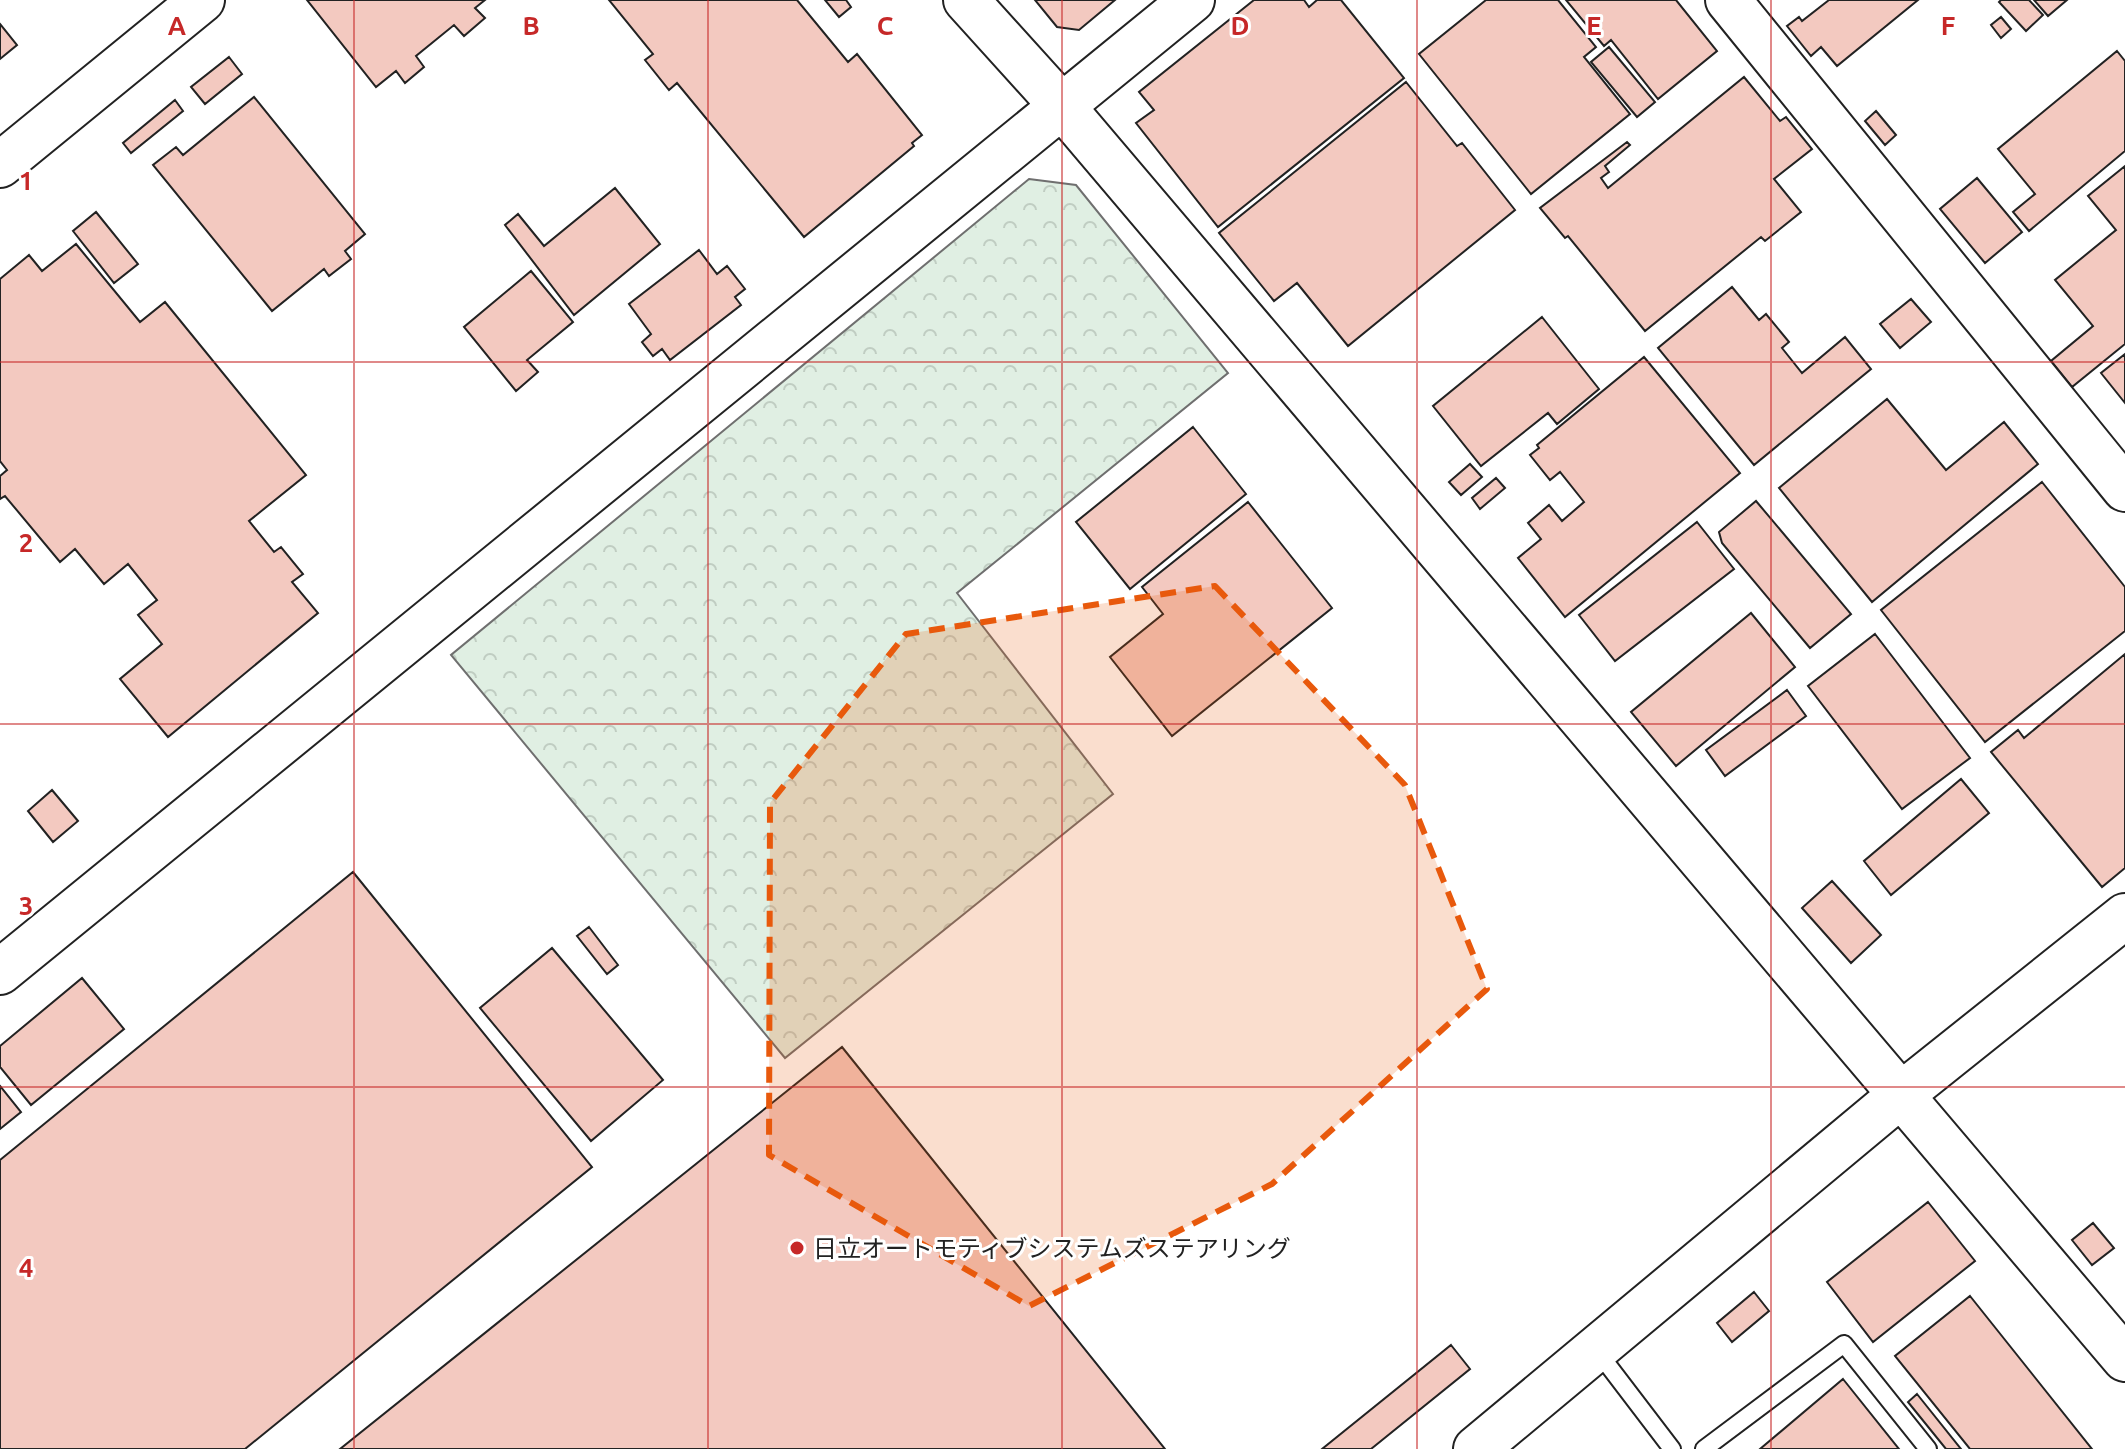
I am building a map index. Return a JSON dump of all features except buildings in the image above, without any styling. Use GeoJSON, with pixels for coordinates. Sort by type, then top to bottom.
{"type":"FeatureCollection","features":[{"type":"Feature","properties":{"kind":"street"},"geometry":{"type":"LineString","coordinates":[[0,165],[202,0]]}},
{"type":"Feature","properties":{"kind":"street"},"geometry":{"type":"LineString","coordinates":[[966,0],[1061,105],[2125,1359]]}},
{"type":"Feature","properties":{"kind":"street"},"geometry":{"type":"LineString","coordinates":[[0,972],[1192,0]]}},
{"type":"Feature","properties":{"kind":"street"},"geometry":{"type":"LineString","coordinates":[[1728,0],[2125,489]]}},
{"type":"Feature","properties":{"kind":"street"},"geometry":{"type":"LineString","coordinates":[[1476,1449],[1902,1094],[2125,916]]}},
{"type":"Feature","properties":{"kind":"lane"},"geometry":{"type":"LineString","coordinates":[[1704,1449],[1844,1344],[1928,1449]]}},
{"type":"Feature","properties":{"kind":"lane"},"geometry":{"type":"LineString","coordinates":[[1597,1350],[1672,1449]]}},
{"type":"Feature","properties":{"kind":"highlighted area"},"geometry":{"type":"Polygon","coordinates":[[[1215,586],[1405,785],[1487,989],[1272,1184],[1029,1306],[769,1155],[770,803],[906,634],[1215,586]]]}},
{"type":"Feature","properties":{"kind":"green space"},"geometry":{"type":"Polygon","coordinates":[[[1029,179],[1076,185],[1228,373],[957,593],[1113,794],[785,1058],[451,655],[1029,179]]]}},
{"type":"Feature","properties":{"kind":"place","name":"日立オートモティブシステムズステアリング"},"geometry":{"type":"Point","coordinates":[797,1248]}}]}
